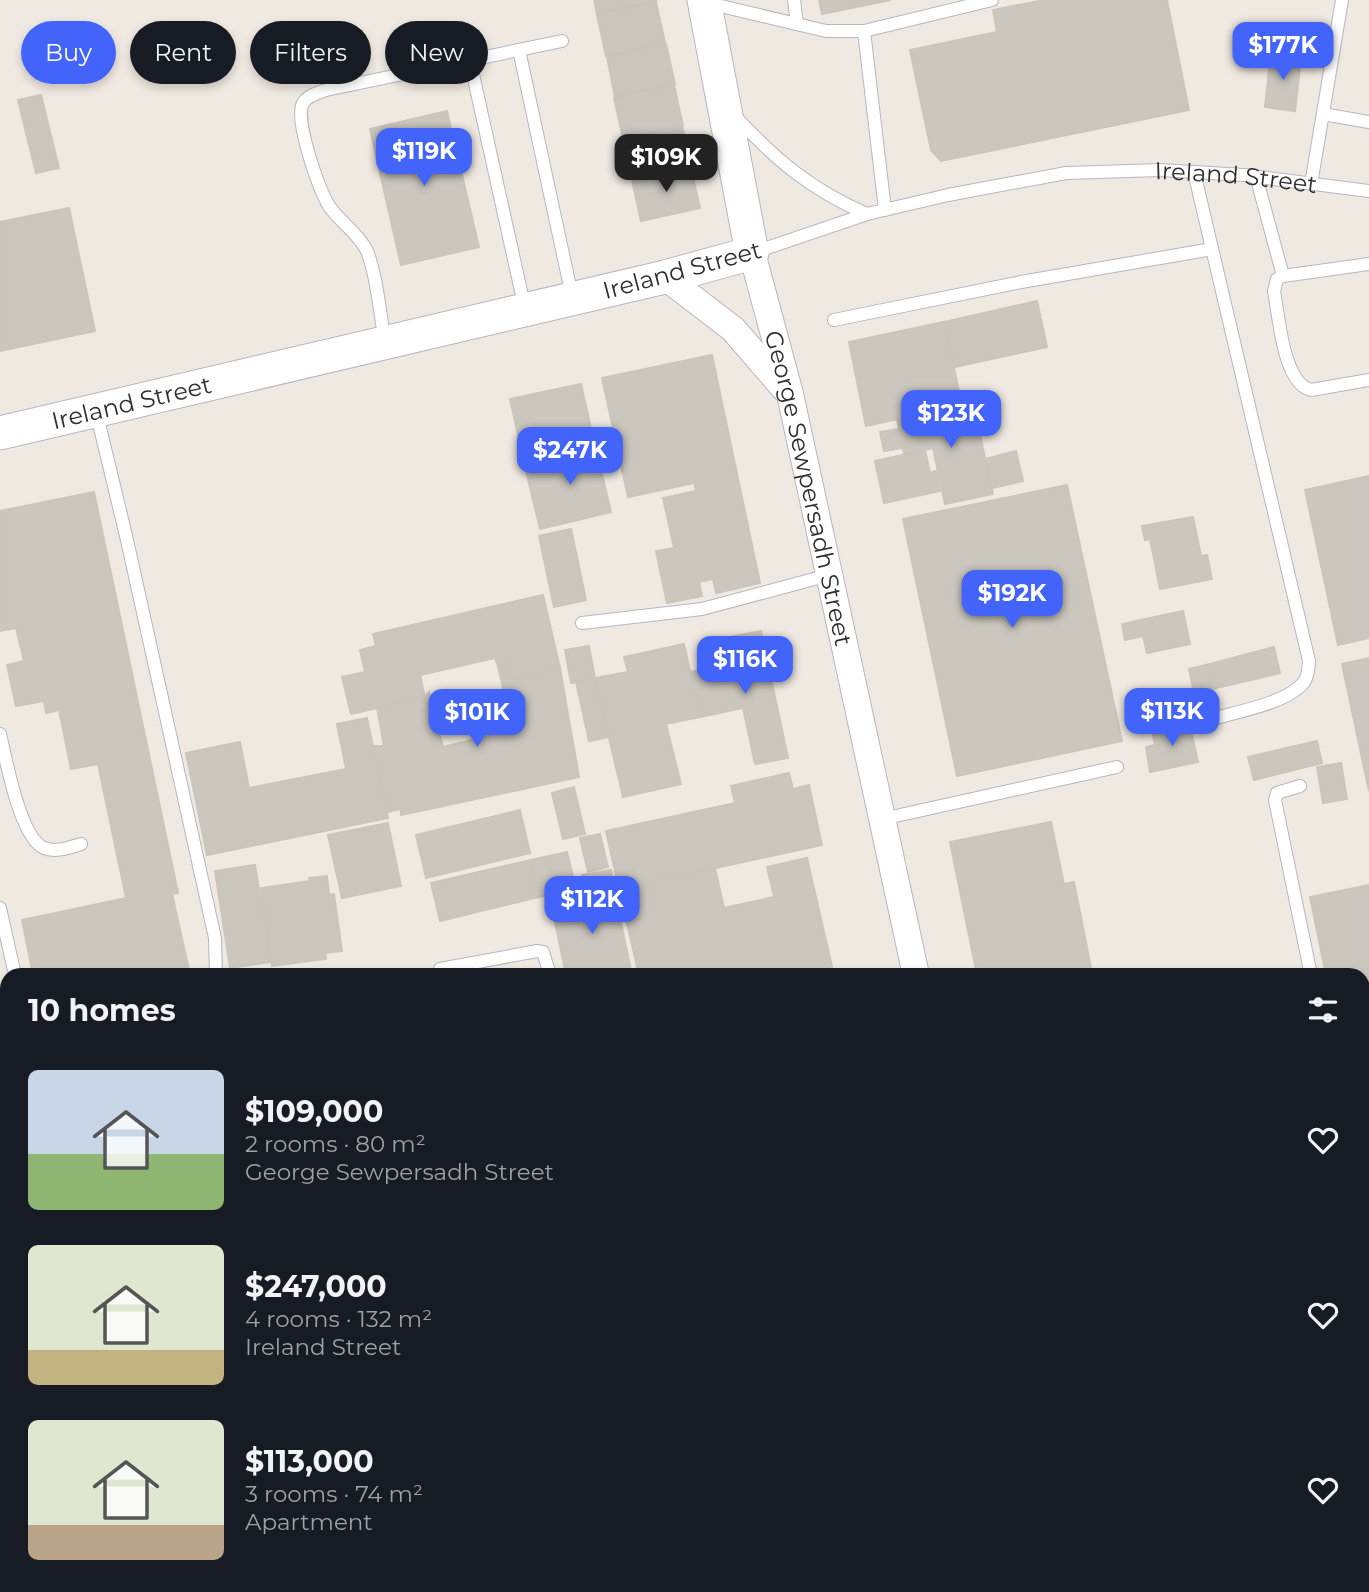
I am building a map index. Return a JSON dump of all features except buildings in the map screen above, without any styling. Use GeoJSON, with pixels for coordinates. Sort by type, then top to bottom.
{"type":"FeatureCollection","features":[{"type":"Feature","properties":{"kind":"street","name":"George Sewpersadh Street"},"geometry":{"type":"LineString","coordinates":[[704,1],[752,253],[790,394],[914,968]]}},
{"type":"Feature","properties":{"kind":"street","name":"Ireland Street"},"geometry":{"type":"LineString","coordinates":[[0,433],[525,310],[752,253]]}},
{"type":"Feature","properties":{"kind":"street"},"geometry":{"type":"LineString","coordinates":[[665,276],[733,329],[790,394]]}},
{"type":"Feature","properties":{"kind":"lane"},"geometry":{"type":"LineString","coordinates":[[794,0],[797,24]]}},
{"type":"Feature","properties":{"kind":"lane"},"geometry":{"type":"LineString","coordinates":[[704,1],[826,31],[864,31],[992,0]]}},
{"type":"Feature","properties":{"kind":"lane"},"geometry":{"type":"LineString","coordinates":[[1311,184],[1342,0]]}},
{"type":"Feature","properties":{"kind":"lane"},"geometry":{"type":"LineString","coordinates":[[864,31],[885,210]]}},
{"type":"Feature","properties":{"kind":"lane"},"geometry":{"type":"LineString","coordinates":[[488,57],[562,41]]}},
{"type":"Feature","properties":{"kind":"lane"},"geometry":{"type":"LineString","coordinates":[[519,50],[572,298]]}},
{"type":"Feature","properties":{"kind":"lane"},"geometry":{"type":"LineString","coordinates":[[385,78],[326,90],[310,96],[304,101],[300,111],[302,130],[325,198],[366,250],[385,342]]}},
{"type":"Feature","properties":{"kind":"lane"},"geometry":{"type":"LineString","coordinates":[[475,84],[525,310]]}},
{"type":"Feature","properties":{"kind":"lane"},"geometry":{"type":"LineString","coordinates":[[723,103],[769,153],[814,187],[867,214]]}},
{"type":"Feature","properties":{"kind":"lane"},"geometry":{"type":"LineString","coordinates":[[1323,114],[1369,121]]}},
{"type":"Feature","properties":{"kind":"lane","name":"Ireland Street"},"geometry":{"type":"LineString","coordinates":[[752,253],[867,214],[948,195],[1066,173],[1160,170],[1194,172],[1256,176],[1369,191]]}},
{"type":"Feature","properties":{"kind":"lane"},"geometry":{"type":"LineString","coordinates":[[1194,172],[1309,661],[1308,674],[1302,684],[1289,693],[1273,701],[1212,719]]}},
{"type":"Feature","properties":{"kind":"lane"},"geometry":{"type":"LineString","coordinates":[[1256,176],[1283,276]]}},
{"type":"Feature","properties":{"kind":"lane"},"geometry":{"type":"LineString","coordinates":[[834,320],[1021,282],[1212,249]]}},
{"type":"Feature","properties":{"kind":"lane"},"geometry":{"type":"LineString","coordinates":[[1369,264],[1283,276],[1277,279],[1274,291],[1289,365],[1295,380],[1303,388],[1311,390],[1369,380]]}},
{"type":"Feature","properties":{"kind":"lane"},"geometry":{"type":"LineString","coordinates":[[96,410],[215,937],[216,968]]}},
{"type":"Feature","properties":{"kind":"lane"},"geometry":{"type":"LineString","coordinates":[[582,623],[702,609],[829,575]]}},
{"type":"Feature","properties":{"kind":"lane"},"geometry":{"type":"LineString","coordinates":[[0,733],[24,827],[43,848],[58,850],[81,845]]}},
{"type":"Feature","properties":{"kind":"lane"},"geometry":{"type":"LineString","coordinates":[[882,819],[1117,767]]}},
{"type":"Feature","properties":{"kind":"lane"},"geometry":{"type":"LineString","coordinates":[[1300,786],[1282,790],[1275,800],[1310,968]]}},
{"type":"Feature","properties":{"kind":"lane"},"geometry":{"type":"LineString","coordinates":[[0,908],[13,968]]}},
{"type":"Feature","properties":{"kind":"lane"},"geometry":{"type":"LineString","coordinates":[[445,968],[537,951],[543,952],[549,968]]}}]}
